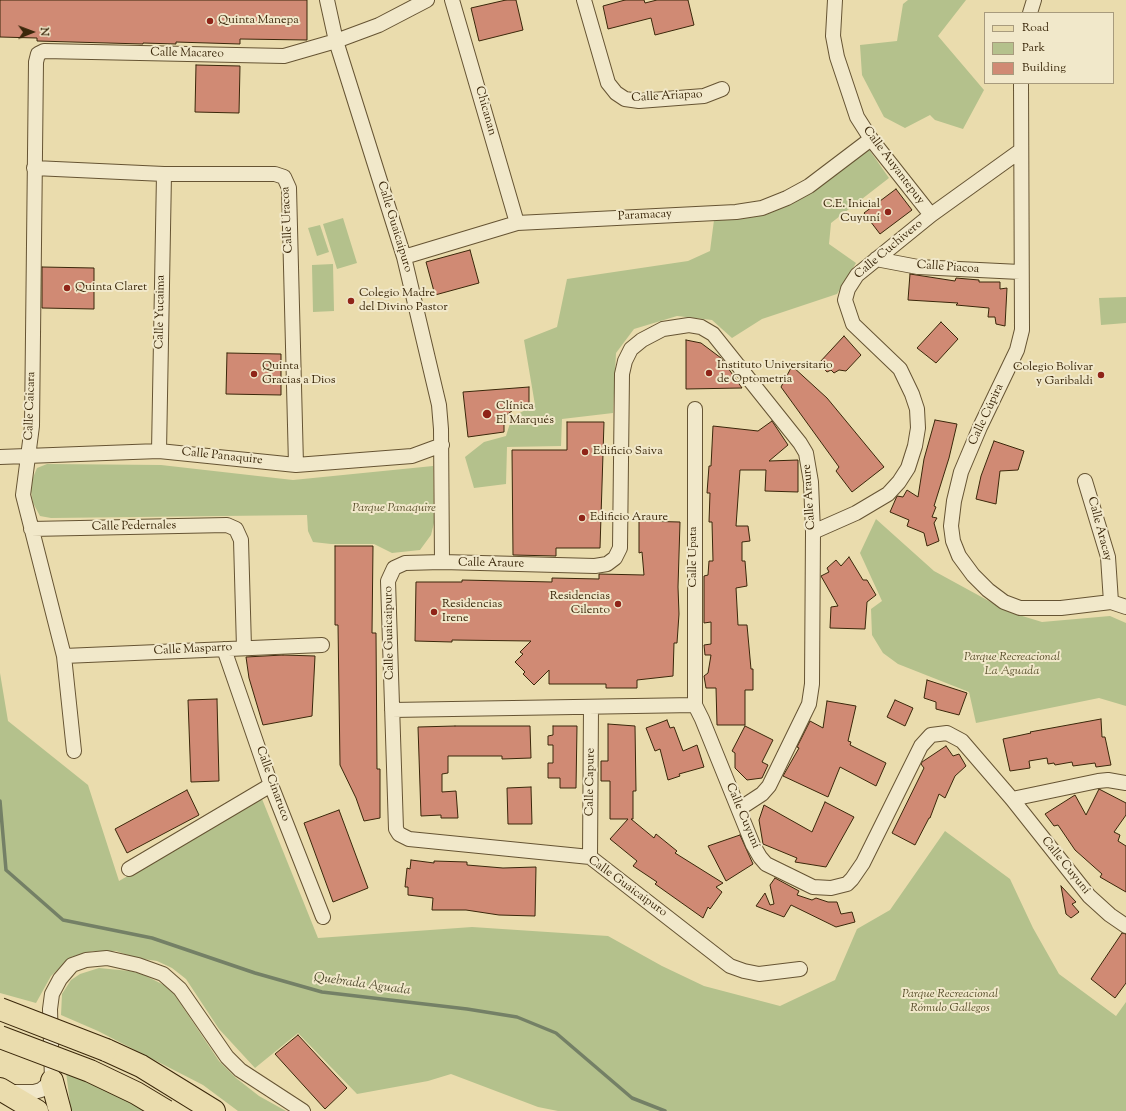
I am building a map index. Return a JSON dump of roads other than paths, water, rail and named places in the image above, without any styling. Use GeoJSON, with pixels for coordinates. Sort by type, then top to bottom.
{"type":"FeatureCollection","features":[{"type":"Feature","properties":{"kind":"main road"},"geometry":{"type":"LineString","coordinates":[[0,1009],[106,1050],[141,1066],[214,1111]]}},
{"type":"Feature","properties":{"kind":"main road"},"geometry":{"type":"LineString","coordinates":[[0,1037],[90,1071],[136,1093],[166,1111]]}},
{"type":"Feature","properties":{"kind":"main road"},"geometry":{"type":"LineString","coordinates":[[52,1081],[60,1111]]}},
{"type":"Feature","properties":{"kind":"main road"},"geometry":{"type":"LineString","coordinates":[[1,1090],[37,1111]]}},
{"type":"Feature","properties":{"kind":"street","name":"Calle Guaicaipuro"},"geometry":{"type":"LineString","coordinates":[[327,0],[336,41],[404,257],[439,405],[442,445],[442,562],[405,564],[394,568],[388,581],[396,829],[403,837],[409,839],[590,856],[730,966],[759,974],[800,969]]}},
{"type":"Feature","properties":{"kind":"street","name":"Calle Macareo"},"geometry":{"type":"LineString","coordinates":[[38,54],[44,51],[284,56],[336,41],[379,25],[427,0]]}},
{"type":"Feature","properties":{"kind":"street","name":"Chicanan"},"geometry":{"type":"LineString","coordinates":[[452,0],[517,223]]}},
{"type":"Feature","properties":{"kind":"street","name":"Calle Ariapao"},"geometry":{"type":"LineString","coordinates":[[584,0],[608,83],[625,99],[639,101],[704,96],[722,89]]}},
{"type":"Feature","properties":{"kind":"street","name":"Calle Auyantepuy"},"geometry":{"type":"LineString","coordinates":[[835,0],[833,36],[837,57],[857,117],[870,139],[931,215]]}},
{"type":"Feature","properties":{"kind":"street"},"geometry":{"type":"LineString","coordinates":[[1030,12],[1034,0]]}},
{"type":"Feature","properties":{"kind":"street","name":"Calle Caicara"},"geometry":{"type":"LineString","coordinates":[[38,54],[36,62],[34,168],[32,426],[23,494],[64,656],[74,751]]}},
{"type":"Feature","properties":{"kind":"street","name":"Calle Cúpira"},"geometry":{"type":"LineString","coordinates":[[1021,84],[1020,272],[1022,330],[1017,350],[980,427],[961,472],[950,526],[953,541],[959,556],[973,575],[988,590],[1004,602],[1020,608],[1048,608],[1111,602],[1126,607]]}},
{"type":"Feature","properties":{"kind":"street","name":"Paramacay"},"geometry":{"type":"LineString","coordinates":[[404,257],[517,223],[736,212],[762,208],[787,198],[809,186],[870,139]]}},
{"type":"Feature","properties":{"kind":"street","name":"Calle Cuchivero"},"geometry":{"type":"LineString","coordinates":[[813,532],[856,513],[888,494],[899,482],[908,468],[915,446],[918,428],[917,409],[907,382],[900,369],[853,324],[845,300],[848,289],[857,274],[931,215],[1020,151]]}},
{"type":"Feature","properties":{"kind":"street","name":"Calle Uracoa"},"geometry":{"type":"LineString","coordinates":[[34,168],[164,174],[275,174],[284,177],[289,188],[296,465]]}},
{"type":"Feature","properties":{"kind":"street","name":"Calle Yucaima"},"geometry":{"type":"LineString","coordinates":[[159,451],[164,174]]}},
{"type":"Feature","properties":{"kind":"street","name":"Calle Piacoa"},"geometry":{"type":"LineString","coordinates":[[876,259],[918,267],[1020,272]]}},
{"type":"Feature","properties":{"kind":"street","name":"Calle Araure"},"geometry":{"type":"LineString","coordinates":[[442,562],[595,566],[607,564],[615,558],[620,548],[622,374],[625,361],[631,349],[642,340],[663,329],[689,325],[701,327],[713,334],[800,443],[806,454],[809,466],[813,532],[812,684],[809,704],[769,786],[762,794],[739,809]]}},
{"type":"Feature","properties":{"kind":"street","name":"Calle Upata"},"geometry":{"type":"LineString","coordinates":[[695,409],[695,705]]}},
{"type":"Feature","properties":{"kind":"street","name":"Calle Panaquire"},"geometry":{"type":"LineString","coordinates":[[0,457],[159,451],[296,465],[412,456],[442,445]]}},
{"type":"Feature","properties":{"kind":"street","name":"Calle Aracay"},"geometry":{"type":"LineString","coordinates":[[1085,481],[1108,557],[1111,602]]}},
{"type":"Feature","properties":{"kind":"street","name":"Calle Pedernales"},"geometry":{"type":"LineString","coordinates":[[31,529],[227,525],[236,529],[241,540],[244,648]]}},
{"type":"Feature","properties":{"kind":"street","name":"Calle Masparro"},"geometry":{"type":"LineString","coordinates":[[64,656],[322,645]]}},
{"type":"Feature","properties":{"kind":"street","name":"Calle Cinaruco"},"geometry":{"type":"LineString","coordinates":[[224,649],[271,785],[323,918]]}},
{"type":"Feature","properties":{"kind":"street"},"geometry":{"type":"LineString","coordinates":[[392,710],[695,705]]}},
{"type":"Feature","properties":{"kind":"street","name":"Calle Cuyuní"},"geometry":{"type":"LineString","coordinates":[[695,705],[753,846],[766,864],[814,887],[839,887],[847,884],[858,872],[921,746],[931,735],[947,733],[962,741],[1012,799],[1089,896],[1110,915],[1126,926]]}},
{"type":"Feature","properties":{"kind":"street","name":"Calle Capure"},"geometry":{"type":"LineString","coordinates":[[590,856],[591,707]]}},
{"type":"Feature","properties":{"kind":"street"},"geometry":{"type":"LineString","coordinates":[[1012,799],[1098,781],[1126,783]]}},
{"type":"Feature","properties":{"kind":"street"},"geometry":{"type":"LineString","coordinates":[[129,869],[271,785]]}},
{"type":"Feature","properties":{"kind":"street"},"geometry":{"type":"LineString","coordinates":[[1,1090],[34,1092],[41,1090],[52,1081],[50,1009],[52,994],[60,979],[72,966],[86,960],[107,958],[138,965],[164,974],[183,994],[226,1057],[256,1082],[303,1111]]}},
{"type":"Feature","properties":{"kind":"waterway","name":"Quebrada Aguada"},"geometry":{"type":"LineString","coordinates":[[0,801],[6,870],[63,920],[152,938],[255,973],[322,992],[467,1009],[517,1017],[556,1033],[632,1098],[665,1111]]}},
{"type":"Feature","properties":{"kind":"place","name":"Quinta Manepa"},"geometry":{"type":"Point","coordinates":[210,21]}},
{"type":"Feature","properties":{"kind":"place","name":"C.E. Inicial Cuyuní"},"geometry":{"type":"Point","coordinates":[888,212]}},
{"type":"Feature","properties":{"kind":"place","name":"Quinta Claret"},"geometry":{"type":"Point","coordinates":[67,288]}},
{"type":"Feature","properties":{"kind":"place","name":"Colegio Madre del Divino Pastor"},"geometry":{"type":"Point","coordinates":[351,301]}},
{"type":"Feature","properties":{"kind":"place","name":"Instituto Universitario de Optometria"},"geometry":{"type":"Point","coordinates":[709,373]}},
{"type":"Feature","properties":{"kind":"place","name":"Quinta Gracias a Dios"},"geometry":{"type":"Point","coordinates":[254,374]}},
{"type":"Feature","properties":{"kind":"place","name":"Colegio Bolívar y Garibaldi"},"geometry":{"type":"Point","coordinates":[1101,375]}},
{"type":"Feature","properties":{"kind":"place","name":"Clínica El Marqués"},"geometry":{"type":"Point","coordinates":[487,414]}},
{"type":"Feature","properties":{"kind":"place","name":"Edificio Saiva"},"geometry":{"type":"Point","coordinates":[585,452]}},
{"type":"Feature","properties":{"kind":"place","name":"Edificio Araure"},"geometry":{"type":"Point","coordinates":[582,518]}},
{"type":"Feature","properties":{"kind":"place","name":"Residencias Cilento"},"geometry":{"type":"Point","coordinates":[618,604]}},
{"type":"Feature","properties":{"kind":"place","name":"Residencias Irene"},"geometry":{"type":"Point","coordinates":[434,612]}},
{"type":"Feature","properties":{"kind":"park label","name":"Parque Panaquire"},"geometry":{"type":"Point","coordinates":[394,509]}},
{"type":"Feature","properties":{"kind":"park label","name":"Parque Recreacional La Aguada"},"geometry":{"type":"Point","coordinates":[1012,665]}},
{"type":"Feature","properties":{"kind":"park label","name":"Parque Recreacional Rómulo Gallegos"},"geometry":{"type":"Point","coordinates":[950,1002]}}]}
